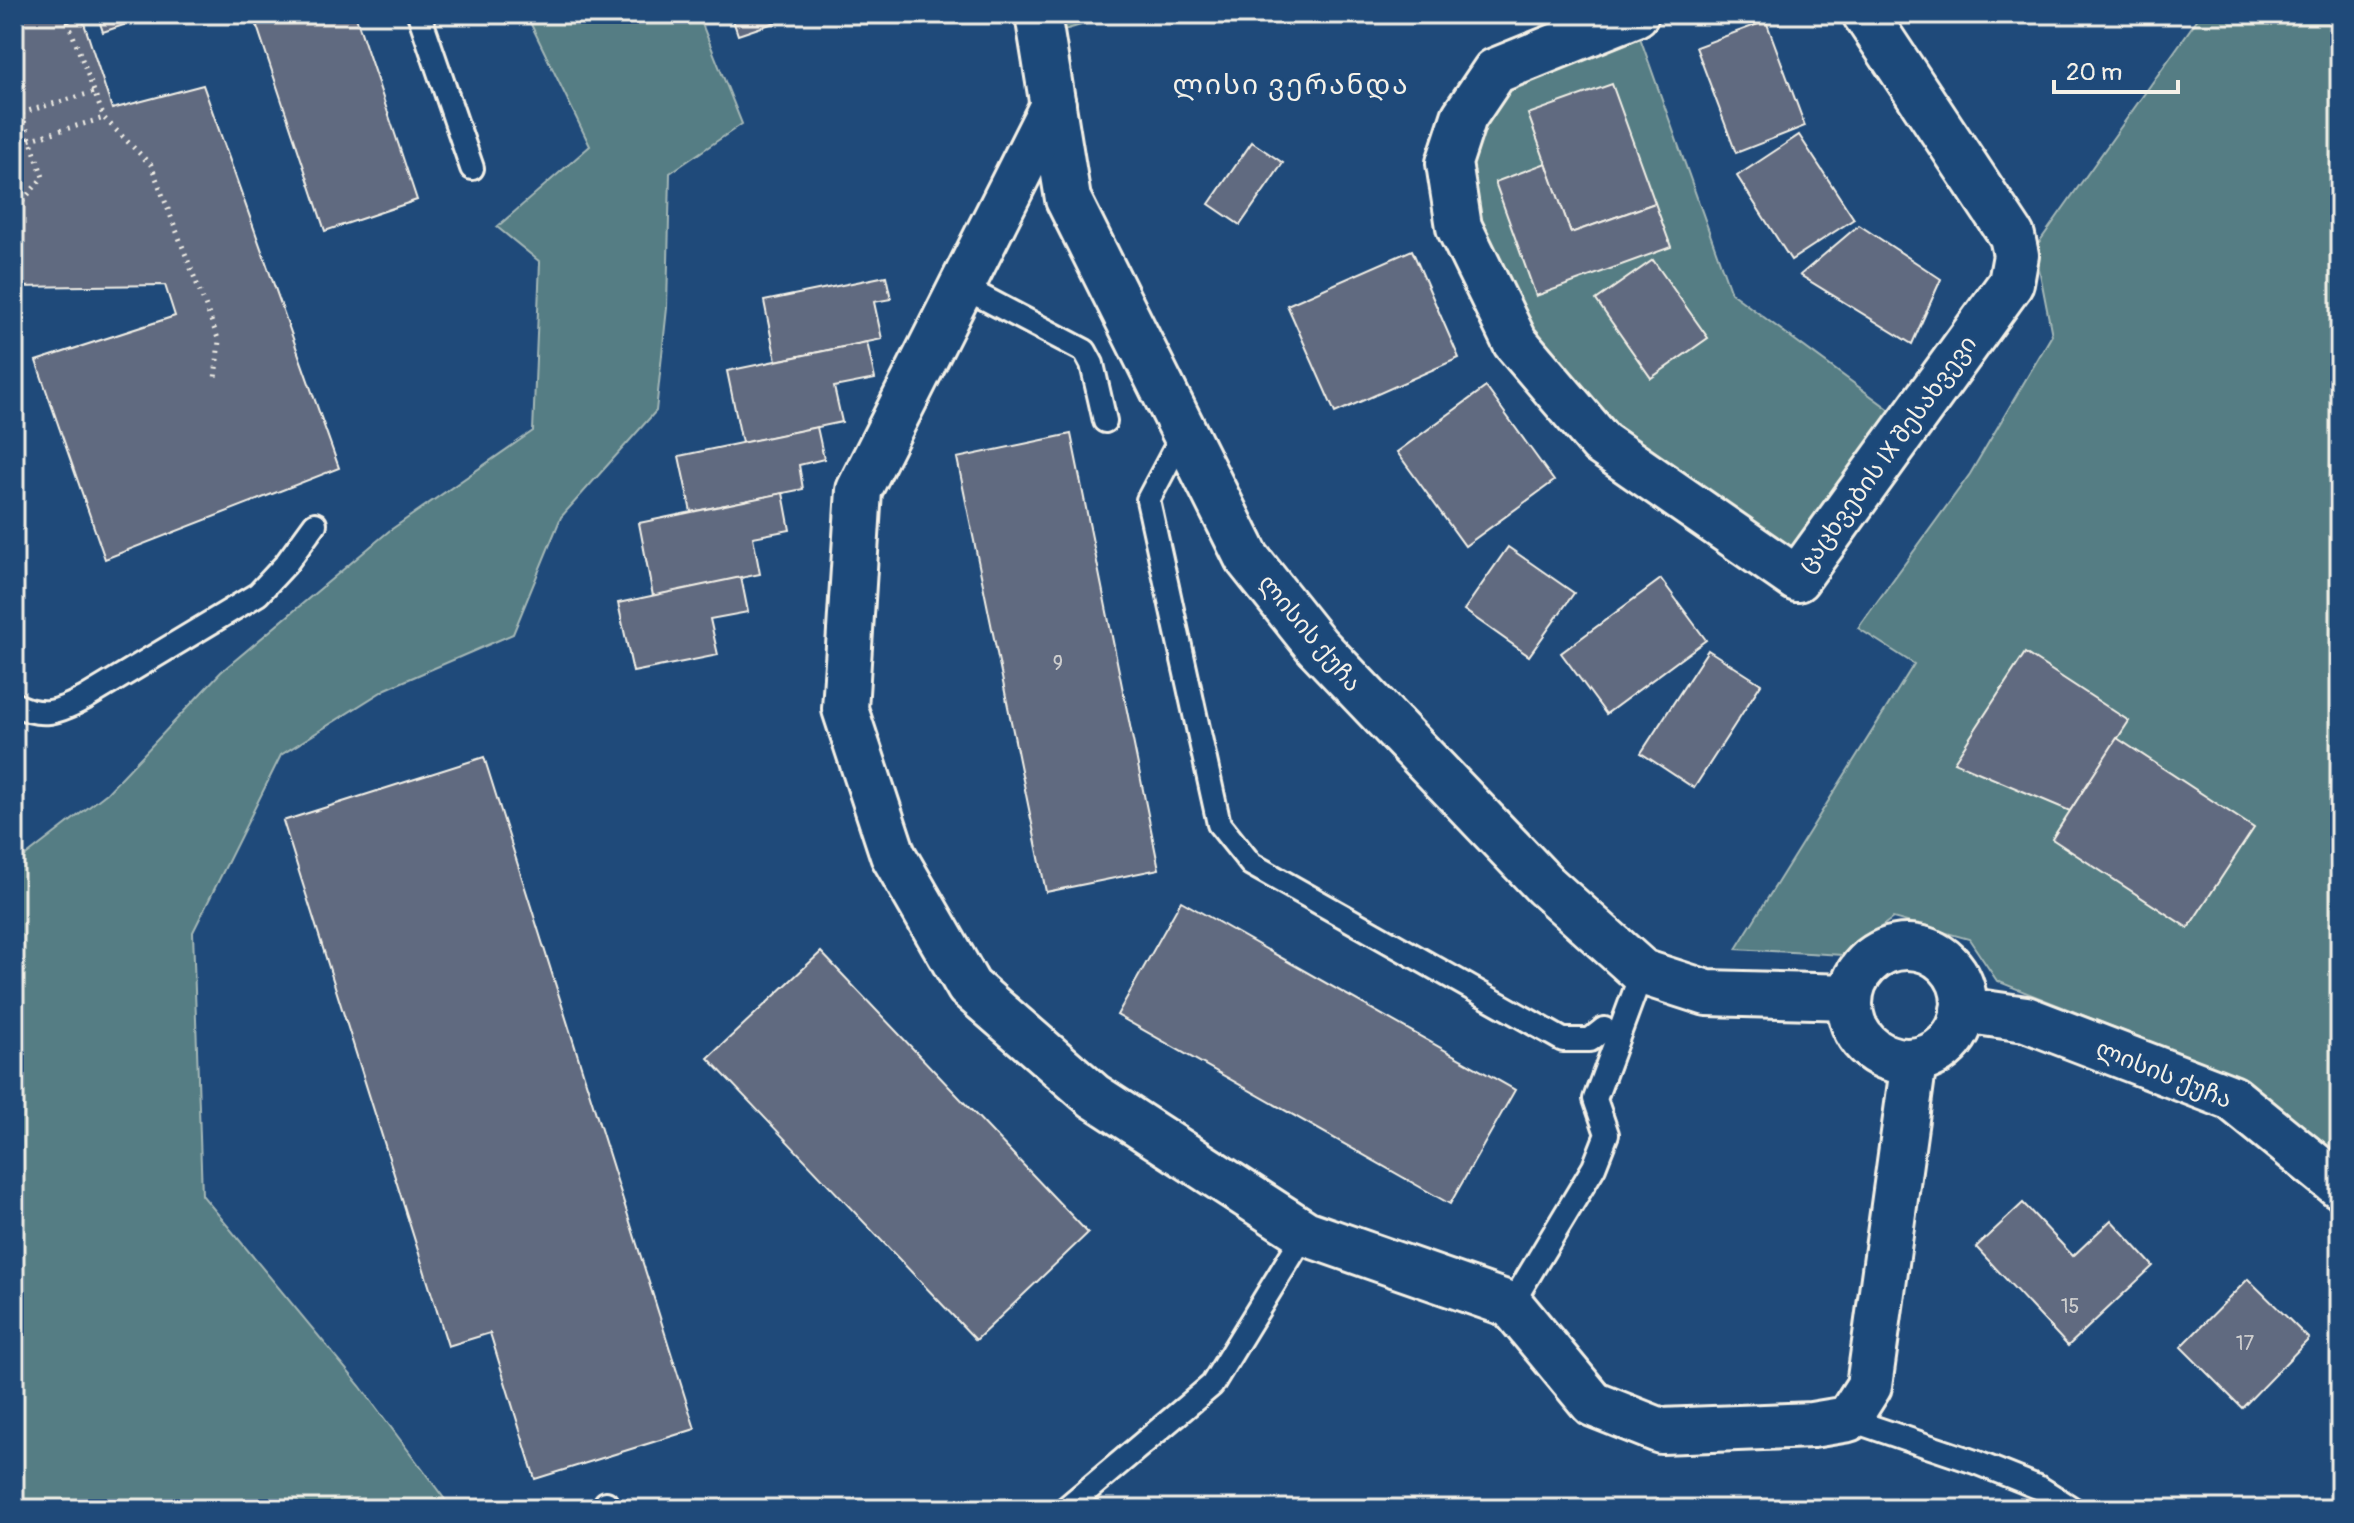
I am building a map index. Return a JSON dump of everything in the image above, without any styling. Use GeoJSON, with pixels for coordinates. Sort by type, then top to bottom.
{"type":"FeatureCollection","features":[{"type":"Feature","properties":{"kind":"street","name":"ლისის ქუჩა"},"geometry":{"type":"LineString","coordinates":[[1038,14],[1068,199],[1247,558],[1317,646],[1545,885],[1642,972],[1707,993],[1850,997]]}},
{"type":"Feature","properties":{"kind":"street","name":"ცაცხვების IX შესახვევი"},"geometry":{"type":"LineString","coordinates":[[1636,14],[1572,26],[1495,71],[1464,117],[1449,163],[1459,227],[1515,342],[1601,443],[1797,579],[2011,283],[2016,255],[2012,236],[1865,14]]}},
{"type":"Feature","properties":{"kind":"street"},"geometry":{"type":"LineString","coordinates":[[1053,105],[859,490],[845,709],[893,855],[969,987],[1094,1096],[1305,1233],[1511,1305],[1593,1404],[1661,1431],[1812,1425],[1848,1419],[1869,1386],[1914,1061]]}},
{"type":"Feature","properties":{"kind":"street"},"geometry":{"type":"LineString","coordinates":[[1921,949],[1949,966],[1958,979],[1963,994],[1963,1010],[1960,1023],[1948,1044],[1938,1052],[1914,1061],[1894,1060],[1874,1051],[1859,1036],[1851,1018],[1850,997],[1863,968],[1875,957],[1890,950],[1921,949]]}},
{"type":"Feature","properties":{"kind":"street","name":"ლისის ქუჩა"},"geometry":{"type":"LineString","coordinates":[[1963,1010],[2026,1019],[2232,1098],[2340,1186]]}},
{"type":"Feature","properties":{"kind":"lane"},"geometry":{"type":"LineString","coordinates":[[419,14],[472,168]]}},
{"type":"Feature","properties":{"kind":"lane"},"geometry":{"type":"LineString","coordinates":[[963,287],[1085,351],[1092,364],[1105,421]]}},
{"type":"Feature","properties":{"kind":"lane"},"geometry":{"type":"LineString","coordinates":[[1183,434],[1148,500],[1219,824],[1251,864],[1563,1040],[1590,1040],[1604,1029]]}},
{"type":"Feature","properties":{"kind":"lane"},"geometry":{"type":"LineString","coordinates":[[14,704],[38,714],[59,712],[85,698],[258,594],[285,565],[315,524]]}},
{"type":"Feature","properties":{"kind":"lane"},"geometry":{"type":"LineString","coordinates":[[1511,1305],[1594,1167],[1607,1134],[1595,1099],[1642,972]]}},
{"type":"Feature","properties":{"kind":"lane"},"geometry":{"type":"LineString","coordinates":[[1065,1509],[1212,1385],[1305,1233]]}},
{"type":"Feature","properties":{"kind":"lane"},"geometry":{"type":"LineString","coordinates":[[1848,1419],[1975,1462],[2040,1488],[2073,1509]]}},
{"type":"Feature","properties":{"kind":"path"},"geometry":{"type":"LineString","coordinates":[[14,16],[43,14]]}},
{"type":"Feature","properties":{"kind":"path"},"geometry":{"type":"LineString","coordinates":[[65,14],[104,118],[151,165],[219,341],[215,379]]}},
{"type":"Feature","properties":{"kind":"path"},"geometry":{"type":"LineString","coordinates":[[14,91],[43,177],[14,211]]}},
{"type":"Feature","properties":{"kind":"path"},"geometry":{"type":"LineString","coordinates":[[14,115],[94,92]]}},
{"type":"Feature","properties":{"kind":"path"},"geometry":{"type":"LineString","coordinates":[[14,144],[104,118]]}},
{"type":"Feature","properties":{"kind":"green space"},"geometry":{"type":"Polygon","coordinates":[[[526,14],[698,14],[742,124],[670,173],[667,308],[656,411],[561,517],[513,634],[386,689],[281,755],[193,932],[202,1195],[360,1386],[452,1509],[14,1509],[14,865],[107,793],[221,672],[389,531],[533,431],[540,262],[497,227],[590,146],[526,14]]]}},
{"type":"Feature","properties":{"kind":"green space"},"geometry":{"type":"Polygon","coordinates":[[[1058,14],[1118,14],[1061,31],[1058,14]]]}},
{"type":"Feature","properties":{"kind":"green space"},"geometry":{"type":"Polygon","coordinates":[[[2201,14],[2340,14],[2340,1158],[2219,1069],[1997,981],[1969,939],[1893,918],[1843,955],[1736,949],[1914,664],[1858,628],[1970,474],[2052,335],[2035,248],[2201,14]]]}},
{"type":"Feature","properties":{"kind":"green space"},"geometry":{"type":"Polygon","coordinates":[[[1632,15],[1731,293],[1909,424],[1797,579],[1601,443],[1459,227],[1464,117],[1495,71],[1632,15]]]}},
{"type":"Feature","properties":{"kind":"building"},"geometry":{"type":"Polygon","coordinates":[[[14,14],[81,14],[112,109],[203,85],[339,468],[105,559],[36,361],[175,316],[165,285],[14,287],[14,14]]]}},
{"type":"Feature","properties":{"kind":"building"},"geometry":{"type":"Polygon","coordinates":[[[97,14],[156,14],[103,32],[97,14]]]}},
{"type":"Feature","properties":{"kind":"building"},"geometry":{"type":"Polygon","coordinates":[[[253,14],[355,14],[417,200],[325,231],[253,14]]]}},
{"type":"Feature","properties":{"kind":"building"},"geometry":{"type":"Polygon","coordinates":[[[731,14],[800,14],[738,35],[731,14]]]}},
{"type":"Feature","properties":{"kind":"building"},"geometry":{"type":"Polygon","coordinates":[[[1766,21],[1805,126],[1736,153],[1696,47],[1766,21]]]}},
{"type":"Feature","properties":{"kind":"building"},"geometry":{"type":"Polygon","coordinates":[[[1612,84],[1655,203],[1571,233],[1528,114],[1612,84]]]}},
{"type":"Feature","properties":{"kind":"building"},"geometry":{"type":"Polygon","coordinates":[[[1799,135],[1854,219],[1791,260],[1737,176],[1799,135]]]}},
{"type":"Feature","properties":{"kind":"building"},"geometry":{"type":"Polygon","coordinates":[[[1252,142],[1283,163],[1240,225],[1209,204],[1252,142]]]}},
{"type":"Feature","properties":{"kind":"building"},"geometry":{"type":"Polygon","coordinates":[[[1546,163],[1571,233],[1655,203],[1671,247],[1536,296],[1495,182],[1546,163]]]}},
{"type":"Feature","properties":{"kind":"building"},"geometry":{"type":"Polygon","coordinates":[[[1859,225],[1941,279],[1912,344],[1800,275],[1859,225]]]}},
{"type":"Feature","properties":{"kind":"building"},"geometry":{"type":"Polygon","coordinates":[[[1412,250],[1459,358],[1335,413],[1287,305],[1412,250]]]}},
{"type":"Feature","properties":{"kind":"building"},"geometry":{"type":"Polygon","coordinates":[[[1653,260],[1708,338],[1651,378],[1596,300],[1653,260]]]}},
{"type":"Feature","properties":{"kind":"building"},"geometry":{"type":"Polygon","coordinates":[[[886,276],[891,299],[874,302],[882,339],[776,361],[764,301],[886,276]]]}},
{"type":"Feature","properties":{"kind":"building"},"geometry":{"type":"Polygon","coordinates":[[[867,342],[875,379],[834,387],[842,422],[742,443],[727,371],[867,342]]]}},
{"type":"Feature","properties":{"kind":"building"},"geometry":{"type":"Polygon","coordinates":[[[1486,387],[1554,481],[1465,546],[1397,452],[1486,387]]]}},
{"type":"Feature","properties":{"kind":"building"},"geometry":{"type":"Polygon","coordinates":[[[817,427],[824,459],[799,465],[803,489],[691,512],[679,456],[817,427]]]}},
{"type":"Feature","properties":{"kind":"building"},"geometry":{"type":"Polygon","coordinates":[[[1071,434],[1159,869],[1046,892],[957,458],[1071,434]]]}},
{"type":"Feature","properties":{"kind":"building"},"geometry":{"type":"Polygon","coordinates":[[[783,493],[790,530],[753,537],[760,574],[653,596],[639,523],[783,493]]]}},
{"type":"Feature","properties":{"kind":"building"},"geometry":{"type":"Polygon","coordinates":[[[1508,547],[1574,593],[1529,656],[1464,610],[1508,547]]]}},
{"type":"Feature","properties":{"kind":"building"},"geometry":{"type":"Polygon","coordinates":[[[741,577],[748,612],[710,619],[718,655],[633,672],[618,603],[741,577]]]}},
{"type":"Feature","properties":{"kind":"building"},"geometry":{"type":"Polygon","coordinates":[[[1661,579],[1706,640],[1606,714],[1561,653],[1661,579]]]}},
{"type":"Feature","properties":{"kind":"building"},"geometry":{"type":"Polygon","coordinates":[[[1708,650],[1761,684],[1694,788],[1641,753],[1708,650]]]}},
{"type":"Feature","properties":{"kind":"building"},"geometry":{"type":"Polygon","coordinates":[[[2025,653],[2129,721],[2070,811],[1954,762],[2025,653]]]}},
{"type":"Feature","properties":{"kind":"building"},"geometry":{"type":"Polygon","coordinates":[[[2117,738],[2254,828],[2188,928],[2052,839],[2117,738]]]}},
{"type":"Feature","properties":{"kind":"building"},"geometry":{"type":"Polygon","coordinates":[[[484,757],[695,1429],[535,1479],[490,1333],[448,1346],[283,821],[484,757]]]}},
{"type":"Feature","properties":{"kind":"building"},"geometry":{"type":"Polygon","coordinates":[[[1181,901],[1515,1090],[1450,1204],[1117,1015],[1181,901]]]}},
{"type":"Feature","properties":{"kind":"building"},"geometry":{"type":"Polygon","coordinates":[[[821,952],[1088,1233],[976,1340],[708,1058],[821,952]]]}},
{"type":"Feature","properties":{"kind":"building"},"geometry":{"type":"Polygon","coordinates":[[[2023,1203],[2073,1256],[2111,1220],[2153,1266],[2068,1346],[1976,1247],[2023,1203]]]}},
{"type":"Feature","properties":{"kind":"building"},"geometry":{"type":"Polygon","coordinates":[[[2248,1279],[2309,1339],[2242,1408],[2181,1347],[2248,1279]]]}},
{"type":"Feature","properties":{"kind":"district","name":"ლისი ვერანდა"},"geometry":{"type":"Point","coordinates":[1291,84]}}]}
